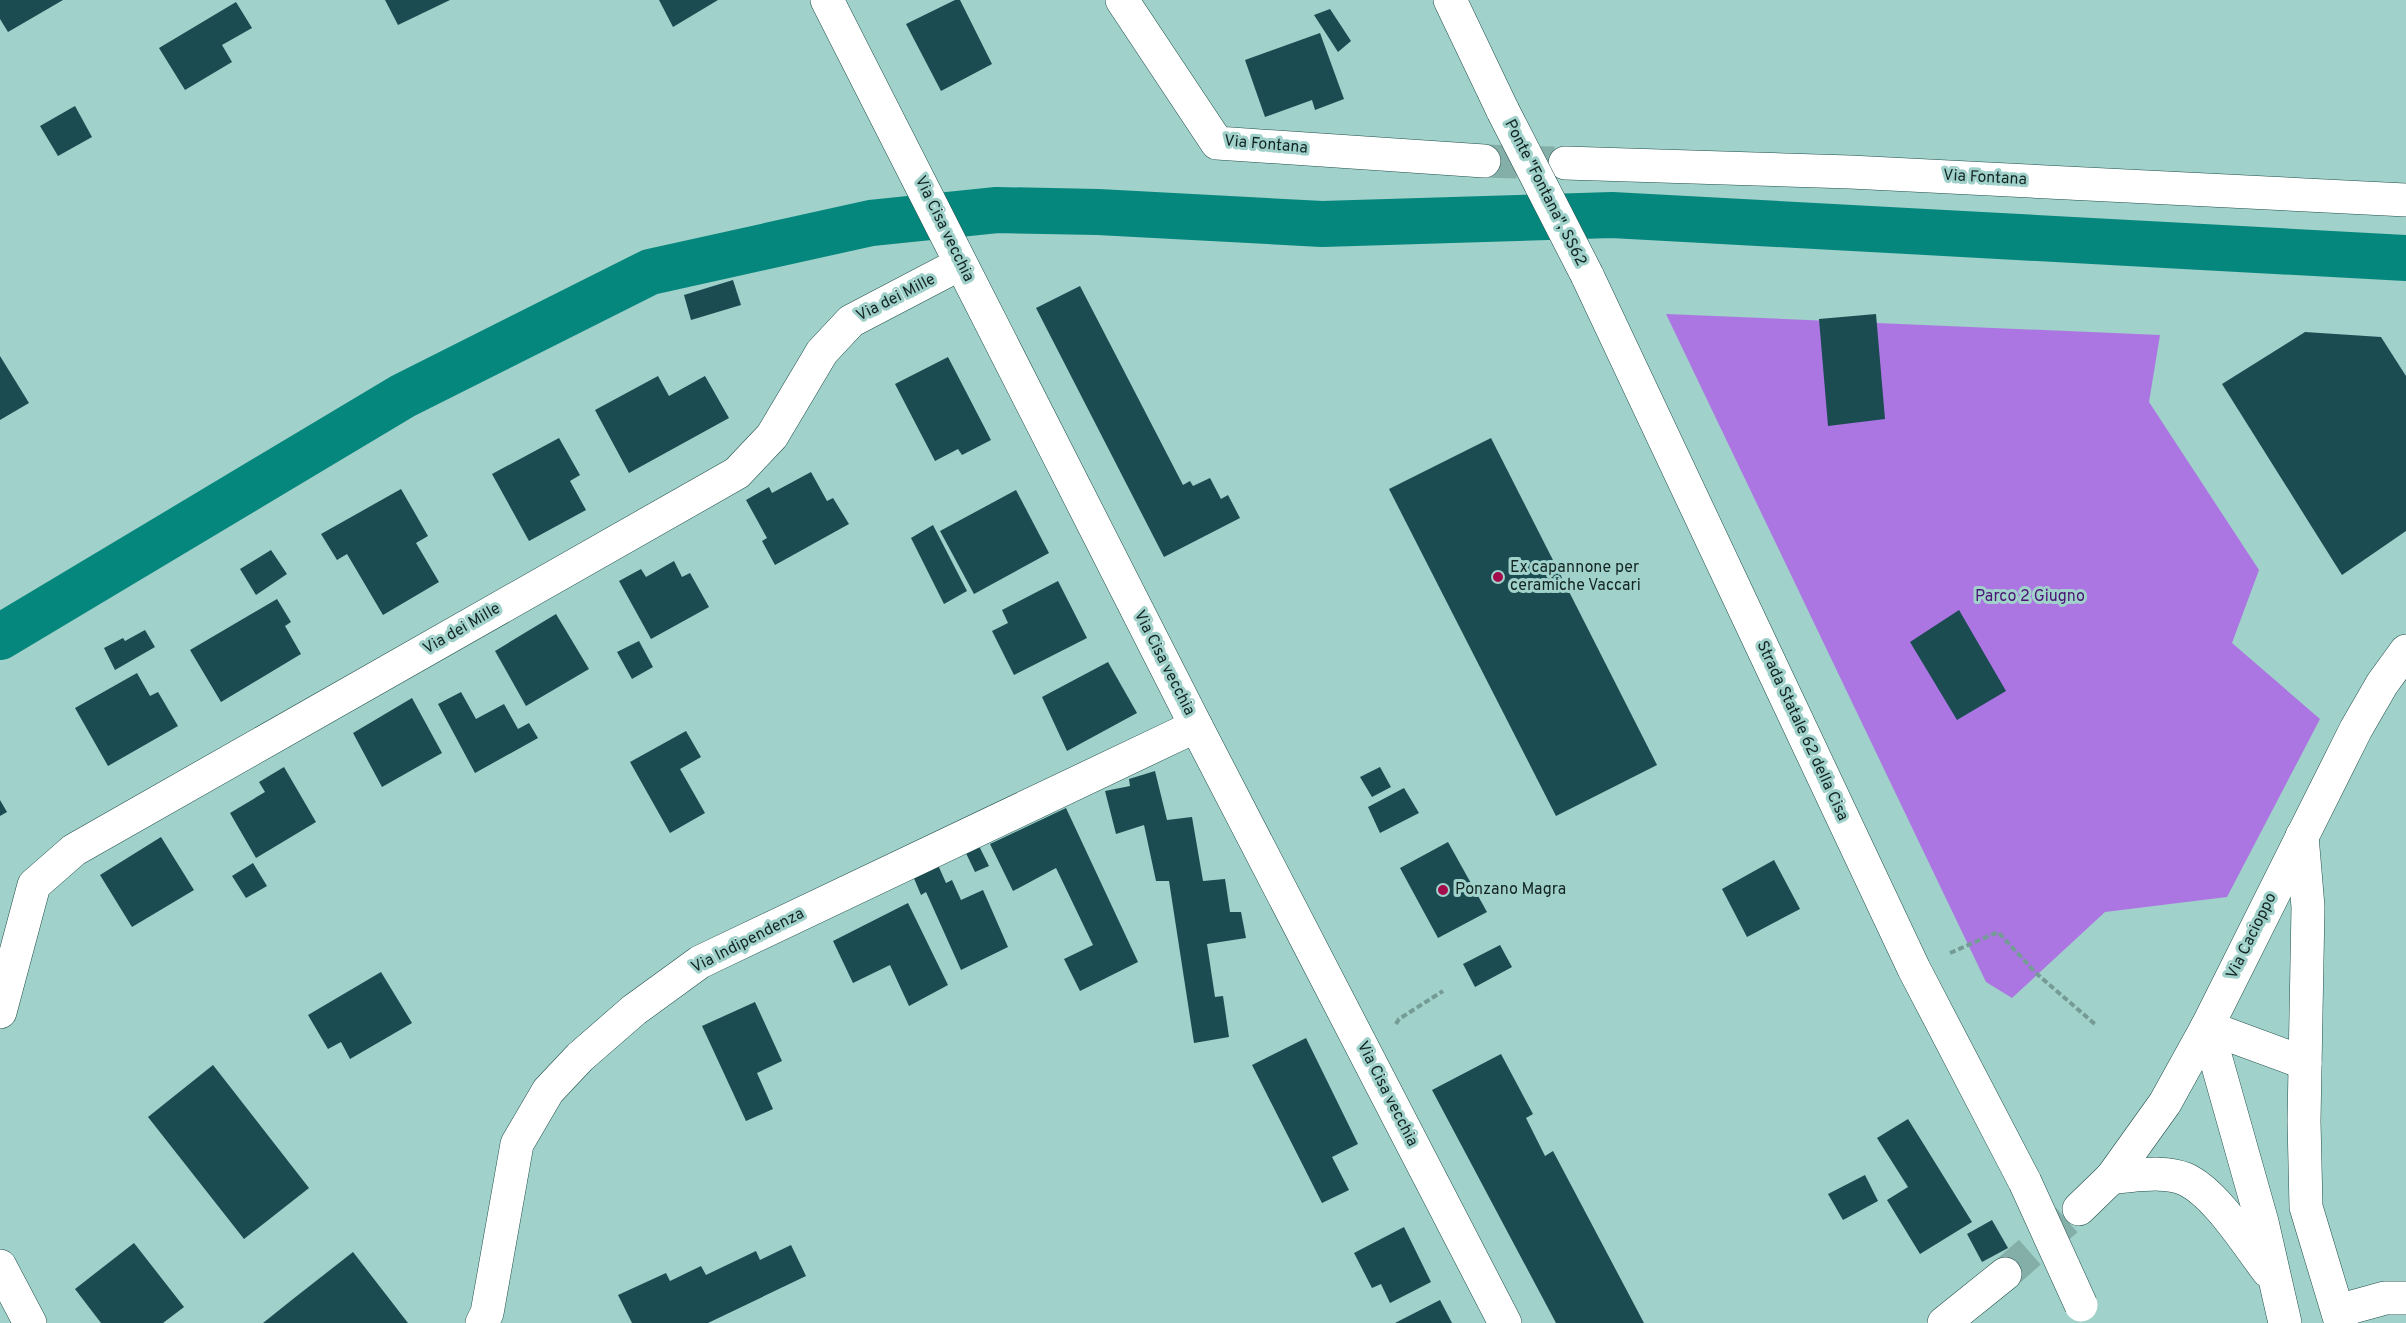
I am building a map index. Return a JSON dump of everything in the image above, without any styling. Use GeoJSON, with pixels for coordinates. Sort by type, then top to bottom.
{"type":"FeatureCollection","features":[{"type":"Feature","properties":{"kind":"street","name":"Via Cisa vecchia"},"geometry":{"type":"LineString","coordinates":[[827,0],[1196,726],[1505,1323]]}},
{"type":"Feature","properties":{"kind":"street","name":"Via Fontana"},"geometry":{"type":"LineString","coordinates":[[1122,0],[1217,143],[1484,161]]}},
{"type":"Feature","properties":{"kind":"street","name":"Ponte \"Fontana\", SS62"},"geometry":{"type":"LineString","coordinates":[[1450,0],[1503,111],[1587,275]]}},
{"type":"Feature","properties":{"kind":"street","name":"Via Fontana"},"geometry":{"type":"LineString","coordinates":[[1565,163],[1850,172],[2406,200]]}},
{"type":"Feature","properties":{"kind":"street","name":"Via dei Mille"},"geometry":{"type":"LineString","coordinates":[[0,1012],[34,885],[74,850],[737,473],[772,436],[822,352],[850,321],[953,250]]}},
{"type":"Feature","properties":{"kind":"street","name":"Strada Statale 62 della Cisa"},"geometry":{"type":"LineString","coordinates":[[1587,275],[1914,969],[2025,1182],[2085,1314]]}},
{"type":"Feature","properties":{"kind":"street","name":"Via Cacioppo"},"geometry":{"type":"LineString","coordinates":[[2079,1209],[2112,1177],[2165,1103],[2207,1027],[2356,729],[2382,684],[2406,651]]}},
{"type":"Feature","properties":{"kind":"street","name":"Via Indipendenza"},"geometry":{"type":"LineString","coordinates":[[482,1323],[487,1313],[517,1144],[548,1091],[580,1057],[634,1010],[700,962],[1196,726]]}},
{"type":"Feature","properties":{"kind":"street"},"geometry":{"type":"LineString","coordinates":[[2302,835],[2308,907],[2305,1063],[2306,1208],[2340,1317],[2385,1298],[2406,1298]]}},
{"type":"Feature","properties":{"kind":"street"},"geometry":{"type":"LineString","coordinates":[[2207,1027],[2305,1063]]}},
{"type":"Feature","properties":{"kind":"street"},"geometry":{"type":"LineString","coordinates":[[2207,1027],[2262,1222],[2285,1323]]}},
{"type":"Feature","properties":{"kind":"street"},"geometry":{"type":"LineString","coordinates":[[2112,1177],[2158,1174],[2185,1179],[2210,1196],[2274,1279]]}},
{"type":"Feature","properties":{"kind":"street"},"geometry":{"type":"LineString","coordinates":[[0,1266],[30,1323]]}},
{"type":"Feature","properties":{"kind":"street"},"geometry":{"type":"LineString","coordinates":[[1944,1323],[2005,1274]]}},
{"type":"Feature","properties":{"kind":"path"},"geometry":{"type":"LineString","coordinates":[[1914,969],[1998,932],[2037,974],[2096,1025]]}},
{"type":"Feature","properties":{"kind":"path"},"geometry":{"type":"LineString","coordinates":[[1370,1062],[1399,1019],[1443,992]]}},
{"type":"Feature","properties":{"kind":"green space","name":"Parco 2 Giugno"},"geometry":{"type":"Polygon","coordinates":[[[1666,314],[2160,335],[2149,402],[2259,570],[2232,643],[2320,719],[2227,897],[2105,912],[2012,998],[1986,982],[1666,314]]]}},
{"type":"Feature","properties":{"kind":"building"},"geometry":{"type":"Polygon","coordinates":[[[0,0],[63,0],[8,32],[0,19],[0,0]]]}},
{"type":"Feature","properties":{"kind":"building"},"geometry":{"type":"Polygon","coordinates":[[[385,0],[450,0],[398,25],[385,0]]]}},
{"type":"Feature","properties":{"kind":"building"},"geometry":{"type":"Polygon","coordinates":[[[659,0],[718,0],[673,27],[659,0]]]}},
{"type":"Feature","properties":{"kind":"building"},"geometry":{"type":"Polygon","coordinates":[[[955,0],[960,0],[992,64],[941,91],[906,24],[955,0]]]}},
{"type":"Feature","properties":{"kind":"building"},"geometry":{"type":"Polygon","coordinates":[[[236,2],[252,28],[222,45],[232,62],[185,90],[159,48],[236,2]]]}},
{"type":"Feature","properties":{"kind":"building"},"geometry":{"type":"Polygon","coordinates":[[[1330,9],[1351,41],[1338,52],[1314,15],[1330,9]]]}},
{"type":"Feature","properties":{"kind":"building"},"geometry":{"type":"Polygon","coordinates":[[[1320,33],[1344,99],[1315,110],[1312,100],[1265,117],[1245,60],[1320,33]]]}},
{"type":"Feature","properties":{"kind":"building"},"geometry":{"type":"Polygon","coordinates":[[[75,106],[92,137],[58,156],[40,126],[75,106]]]}},
{"type":"Feature","properties":{"kind":"building"},"geometry":{"type":"Polygon","coordinates":[[[733,280],[741,305],[691,320],[684,295],[733,280]]]}},
{"type":"Feature","properties":{"kind":"building"},"geometry":{"type":"Polygon","coordinates":[[[1080,286],[1183,485],[1190,481],[1193,486],[1210,478],[1221,499],[1228,495],[1240,518],[1164,557],[1036,308],[1080,286]]]}},
{"type":"Feature","properties":{"kind":"building"},"geometry":{"type":"Polygon","coordinates":[[[1876,314],[1885,419],[1828,426],[1819,319],[1876,314]]]}},
{"type":"Feature","properties":{"kind":"building"},"geometry":{"type":"Polygon","coordinates":[[[2305,332],[2381,337],[2406,376],[2406,531],[2342,575],[2222,384],[2305,332]]]}},
{"type":"Feature","properties":{"kind":"building"},"geometry":{"type":"Polygon","coordinates":[[[0,356],[29,403],[0,420],[0,356]]]}},
{"type":"Feature","properties":{"kind":"building"},"geometry":{"type":"Polygon","coordinates":[[[948,357],[991,440],[962,455],[958,449],[935,461],[895,384],[948,357]]]}},
{"type":"Feature","properties":{"kind":"building"},"geometry":{"type":"Polygon","coordinates":[[[658,376],[669,396],[705,376],[729,418],[629,473],[595,410],[658,376]]]}},
{"type":"Feature","properties":{"kind":"building"},"geometry":{"type":"Polygon","coordinates":[[[559,438],[580,475],[570,481],[586,510],[529,541],[492,474],[559,438]]]}},
{"type":"Feature","properties":{"kind":"building","name":"Ex capannone per ceramiche Vaccari"},"geometry":{"type":"Polygon","coordinates":[[[1491,438],[1657,765],[1556,816],[1389,489],[1491,438]]]}},
{"type":"Feature","properties":{"kind":"building"},"geometry":{"type":"Polygon","coordinates":[[[811,472],[827,501],[833,498],[849,524],[775,565],[762,541],[767,538],[746,500],[769,487],[772,493],[811,472]]]}},
{"type":"Feature","properties":{"kind":"building"},"geometry":{"type":"Polygon","coordinates":[[[401,489],[428,536],[416,543],[439,582],[383,615],[347,554],[337,560],[321,534],[401,489]]]}},
{"type":"Feature","properties":{"kind":"building"},"geometry":{"type":"Polygon","coordinates":[[[1016,490],[1049,553],[974,594],[940,531],[1016,490]]]}},
{"type":"Feature","properties":{"kind":"building"},"geometry":{"type":"Polygon","coordinates":[[[933,525],[967,591],[944,604],[911,538],[933,525]]]}},
{"type":"Feature","properties":{"kind":"building"},"geometry":{"type":"Polygon","coordinates":[[[271,550],[287,574],[256,595],[240,569],[271,550]]]}},
{"type":"Feature","properties":{"kind":"building"},"geometry":{"type":"Polygon","coordinates":[[[674,561],[682,577],[690,573],[709,607],[651,639],[619,581],[641,569],[646,577],[674,561]]]}},
{"type":"Feature","properties":{"kind":"building"},"geometry":{"type":"Polygon","coordinates":[[[1058,581],[1087,638],[1014,675],[992,631],[1008,623],[1002,610],[1058,581]]]}},
{"type":"Feature","properties":{"kind":"building"},"geometry":{"type":"Polygon","coordinates":[[[277,599],[291,622],[285,626],[301,654],[221,702],[190,650],[277,599]]]}},
{"type":"Feature","properties":{"kind":"building"},"geometry":{"type":"Polygon","coordinates":[[[1959,610],[2006,691],[1957,720],[1910,642],[1959,610]]]}},
{"type":"Feature","properties":{"kind":"building"},"geometry":{"type":"Polygon","coordinates":[[[556,614],[589,669],[526,706],[495,651],[556,614]]]}},
{"type":"Feature","properties":{"kind":"building"},"geometry":{"type":"Polygon","coordinates":[[[145,630],[155,647],[115,670],[104,648],[123,638],[125,641],[145,630]]]}},
{"type":"Feature","properties":{"kind":"building"},"geometry":{"type":"Polygon","coordinates":[[[639,641],[653,667],[632,679],[617,652],[639,641]]]}},
{"type":"Feature","properties":{"kind":"building"},"geometry":{"type":"Polygon","coordinates":[[[1108,662],[1137,713],[1067,751],[1042,697],[1108,662]]]}},
{"type":"Feature","properties":{"kind":"building"},"geometry":{"type":"Polygon","coordinates":[[[137,673],[150,696],[158,692],[178,726],[108,766],[75,708],[137,673]]]}},
{"type":"Feature","properties":{"kind":"building"},"geometry":{"type":"Polygon","coordinates":[[[461,692],[476,719],[504,704],[518,729],[529,723],[538,738],[475,773],[438,704],[461,692]]]}},
{"type":"Feature","properties":{"kind":"building"},"geometry":{"type":"Polygon","coordinates":[[[412,698],[442,753],[382,787],[353,733],[412,698]]]}},
{"type":"Feature","properties":{"kind":"building"},"geometry":{"type":"Polygon","coordinates":[[[686,731],[701,757],[680,769],[705,813],[670,833],[630,762],[686,731]]]}},
{"type":"Feature","properties":{"kind":"building"},"geometry":{"type":"Polygon","coordinates":[[[284,767],[316,822],[256,858],[230,813],[265,792],[259,782],[284,767]]]}},
{"type":"Feature","properties":{"kind":"building"},"geometry":{"type":"Polygon","coordinates":[[[1380,767],[1391,787],[1372,797],[1360,777],[1380,767]]]}},
{"type":"Feature","properties":{"kind":"building"},"geometry":{"type":"Polygon","coordinates":[[[1155,771],[1167,820],[1192,817],[1203,881],[1225,879],[1230,912],[1241,912],[1246,938],[1207,944],[1215,997],[1223,996],[1229,1037],[1194,1043],[1169,881],[1156,881],[1144,825],[1116,834],[1105,791],[1130,786],[1129,779],[1155,771]]]}},
{"type":"Feature","properties":{"kind":"building"},"geometry":{"type":"Polygon","coordinates":[[[1404,788],[1419,813],[1380,833],[1368,807],[1404,788]]]}},
{"type":"Feature","properties":{"kind":"building"},"geometry":{"type":"Polygon","coordinates":[[[0,800],[7,812],[0,816],[0,800]]]}},
{"type":"Feature","properties":{"kind":"building"},"geometry":{"type":"Polygon","coordinates":[[[1066,808],[1138,962],[1080,991],[1064,959],[1093,945],[1056,868],[1013,891],[990,844],[1066,808]]]}},
{"type":"Feature","properties":{"kind":"building"},"geometry":{"type":"Polygon","coordinates":[[[161,837],[194,890],[132,927],[100,875],[161,837]]]}},
{"type":"Feature","properties":{"kind":"building"},"geometry":{"type":"Polygon","coordinates":[[[977,842],[989,866],[975,872],[964,849],[977,842]]]}},
{"type":"Feature","properties":{"kind":"building","name":"Ponzano Magra"},"geometry":{"type":"Polygon","coordinates":[[[1448,842],[1487,912],[1438,938],[1400,868],[1448,842]]]}},
{"type":"Feature","properties":{"kind":"building"},"geometry":{"type":"Polygon","coordinates":[[[1774,860],[1800,909],[1747,937],[1722,889],[1774,860]]]}},
{"type":"Feature","properties":{"kind":"building"},"geometry":{"type":"Polygon","coordinates":[[[253,863],[267,886],[246,898],[232,876],[253,863]]]}},
{"type":"Feature","properties":{"kind":"building"},"geometry":{"type":"Polygon","coordinates":[[[938,865],[946,883],[952,880],[961,900],[983,890],[1008,947],[961,970],[926,892],[921,895],[913,876],[938,865]]]}},
{"type":"Feature","properties":{"kind":"building"},"geometry":{"type":"Polygon","coordinates":[[[908,903],[948,985],[909,1006],[890,965],[853,983],[833,941],[908,903]]]}},
{"type":"Feature","properties":{"kind":"building"},"geometry":{"type":"Polygon","coordinates":[[[1500,945],[1512,967],[1475,987],[1463,964],[1500,945]]]}},
{"type":"Feature","properties":{"kind":"building"},"geometry":{"type":"Polygon","coordinates":[[[381,972],[412,1023],[350,1059],[341,1042],[328,1049],[308,1015],[381,972]]]}},
{"type":"Feature","properties":{"kind":"building"},"geometry":{"type":"Polygon","coordinates":[[[755,1002],[782,1061],[757,1073],[773,1109],[746,1121],[702,1026],[755,1002]]]}},
{"type":"Feature","properties":{"kind":"building"},"geometry":{"type":"Polygon","coordinates":[[[1306,1038],[1358,1144],[1332,1157],[1349,1190],[1322,1203],[1252,1065],[1306,1038]]]}},
{"type":"Feature","properties":{"kind":"building"},"geometry":{"type":"Polygon","coordinates":[[[1501,1054],[1533,1114],[1526,1118],[1545,1156],[1553,1151],[1644,1323],[1556,1323],[1432,1090],[1501,1054]]]}},
{"type":"Feature","properties":{"kind":"building"},"geometry":{"type":"Polygon","coordinates":[[[213,1065],[309,1188],[244,1239],[148,1117],[213,1065]]]}},
{"type":"Feature","properties":{"kind":"building"},"geometry":{"type":"Polygon","coordinates":[[[1908,1119],[1972,1222],[1920,1254],[1887,1200],[1908,1187],[1877,1138],[1908,1119]]]}},
{"type":"Feature","properties":{"kind":"building"},"geometry":{"type":"Polygon","coordinates":[[[1865,1175],[1878,1201],[1843,1220],[1828,1194],[1865,1175]]]}},
{"type":"Feature","properties":{"kind":"building"},"geometry":{"type":"Polygon","coordinates":[[[1992,1220],[2008,1248],[1982,1262],[1967,1234],[1992,1220]]]}},
{"type":"Feature","properties":{"kind":"building"},"geometry":{"type":"Polygon","coordinates":[[[1404,1227],[1431,1282],[1390,1303],[1381,1284],[1372,1288],[1354,1253],[1404,1227]]]}},
{"type":"Feature","properties":{"kind":"building"},"geometry":{"type":"Polygon","coordinates":[[[134,1243],[184,1307],[163,1323],[101,1323],[75,1289],[134,1243]]]}},
{"type":"Feature","properties":{"kind":"building"},"geometry":{"type":"Polygon","coordinates":[[[791,1245],[806,1276],[708,1323],[632,1323],[618,1295],[666,1273],[670,1281],[701,1266],[706,1275],[756,1251],[760,1260],[791,1245]]]}},
{"type":"Feature","properties":{"kind":"building"},"geometry":{"type":"Polygon","coordinates":[[[353,1252],[408,1323],[263,1323],[293,1299],[353,1252]]]}},
{"type":"Feature","properties":{"kind":"building"},"geometry":{"type":"Polygon","coordinates":[[[1440,1300],[1452,1323],[1395,1323],[1440,1300]]]}},
{"type":"Feature","properties":{"kind":"waterway"},"geometry":{"type":"LineString","coordinates":[[0,637],[403,396],[650,272],[871,223],[997,210],[1098,212],[1322,224],[1612,215],[2406,258]]}},
{"type":"Feature","properties":{"kind":"tunnel"},"geometry":{"type":"LineString","coordinates":[[1484,161],[1554,163]]}},
{"type":"Feature","properties":{"kind":"tunnel"},"geometry":{"type":"LineString","coordinates":[[2005,1274],[2079,1209]]}},
{"type":"Feature","properties":{"kind":"place","name":"Ex capannone per ceramiche Vaccari"},"geometry":{"type":"Point","coordinates":[1498,577]}},
{"type":"Feature","properties":{"kind":"place","name":"Ponzano Magra"},"geometry":{"type":"Point","coordinates":[1443,890]}}]}
